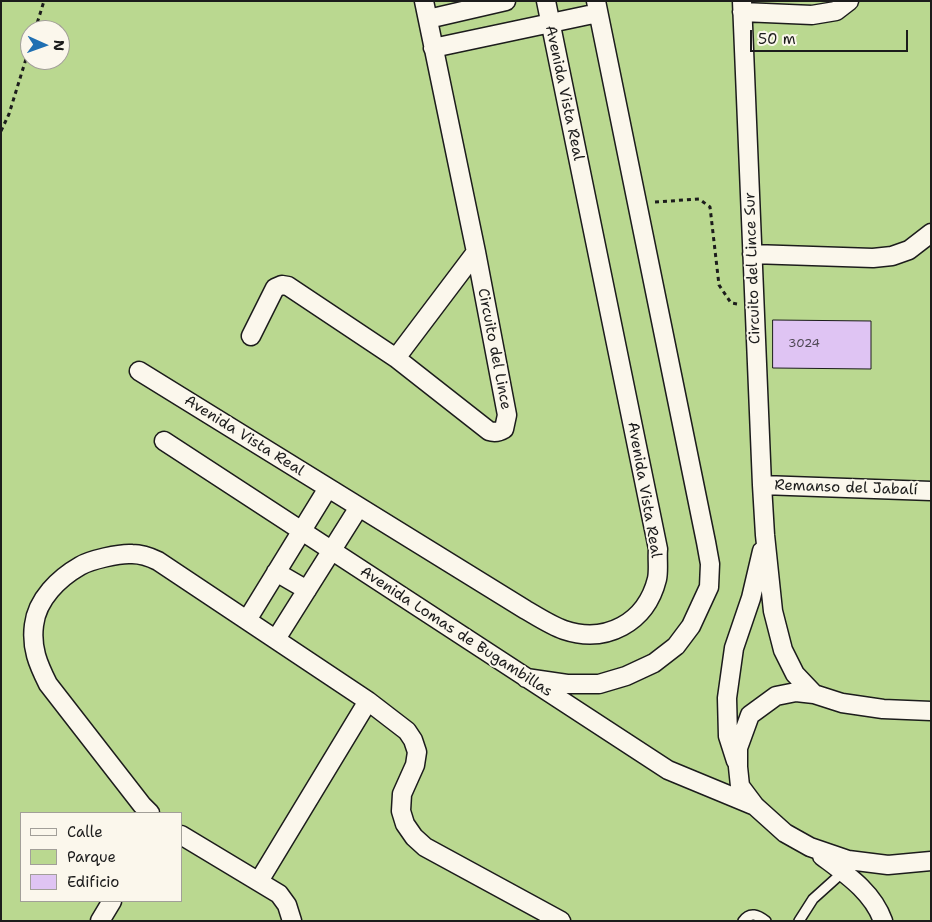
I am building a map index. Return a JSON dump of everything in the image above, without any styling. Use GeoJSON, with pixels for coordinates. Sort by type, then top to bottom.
{"type":"FeatureCollection","features":[{"type":"Feature","properties":{"kind":"street","name":"Circuito del Lince"},"geometry":{"type":"LineString","coordinates":[[251,336],[275,288],[278,286],[288,286],[396,358],[489,431],[500,432],[504,430],[507,415],[476,252],[424,1]]}},
{"type":"Feature","properties":{"kind":"street"},"geometry":{"type":"LineString","coordinates":[[428,19],[506,1]]}},
{"type":"Feature","properties":{"kind":"street","name":"Avenida Vista Real"},"geometry":{"type":"LineString","coordinates":[[139,371],[526,610],[563,630],[589,635],[606,633],[625,625],[638,614],[651,597],[657,578],[658,548],[546,1]]}},
{"type":"Feature","properties":{"kind":"street"},"geometry":{"type":"LineString","coordinates":[[742,6],[812,15],[836,12],[849,1]]}},
{"type":"Feature","properties":{"kind":"street","name":"Circuito del Lince Sur"},"geometry":{"type":"LineString","coordinates":[[742,6],[765,535],[773,611],[782,650],[795,674],[814,694]]}},
{"type":"Feature","properties":{"kind":"street"},"geometry":{"type":"LineString","coordinates":[[433,48],[550,23],[597,7],[710,564],[709,587],[691,626],[676,646],[654,663],[626,676],[599,684],[567,684],[526,678]]}},
{"type":"Feature","properties":{"kind":"street"},"geometry":{"type":"LineString","coordinates":[[752,254],[873,258],[892,256],[908,250],[931,233]]}},
{"type":"Feature","properties":{"kind":"street"},"geometry":{"type":"LineString","coordinates":[[396,358],[476,252]]}},
{"type":"Feature","properties":{"kind":"street","name":"Avenida Lomas de Bugambillas"},"geometry":{"type":"LineString","coordinates":[[164,441],[668,770],[756,806]]}},
{"type":"Feature","properties":{"kind":"street","name":"Remanso del Jabalí"},"geometry":{"type":"LineString","coordinates":[[762,485],[931,491]]}},
{"type":"Feature","properties":{"kind":"street"},"geometry":{"type":"LineString","coordinates":[[246,620],[328,488]]}},
{"type":"Feature","properties":{"kind":"street"},"geometry":{"type":"LineString","coordinates":[[276,639],[359,507]]}},
{"type":"Feature","properties":{"kind":"street","name":"Circuito del Lince Sur"},"geometry":{"type":"LineString","coordinates":[[738,767],[728,736],[726,698],[734,648],[751,598],[765,535]]}},
{"type":"Feature","properties":{"kind":"street"},"geometry":{"type":"LineString","coordinates":[[149,812],[142,806],[48,684],[38,664],[33,646],[34,623],[40,606],[56,584],[81,564],[118,554],[146,556],[158,561],[368,701],[407,730],[417,752],[416,765],[402,794],[401,811],[405,824],[414,837],[426,847],[560,921]]}},
{"type":"Feature","properties":{"kind":"street"},"geometry":{"type":"LineString","coordinates":[[276,572],[307,590]]}},
{"type":"Feature","properties":{"kind":"street"},"geometry":{"type":"LineString","coordinates":[[883,921],[881,914],[866,893],[843,872],[810,847],[785,833],[756,806],[740,786],[738,748],[750,715],[776,696],[796,692],[814,694],[842,703],[883,710],[931,711]]}},
{"type":"Feature","properties":{"kind":"street"},"geometry":{"type":"LineString","coordinates":[[259,881],[368,701]]}},
{"type":"Feature","properties":{"kind":"street"},"geometry":{"type":"LineString","coordinates":[[182,836],[279,894],[287,905],[292,921]]}},
{"type":"Feature","properties":{"kind":"street"},"geometry":{"type":"LineString","coordinates":[[810,847],[848,860],[888,865],[931,861]]}},
{"type":"Feature","properties":{"kind":"street"},"geometry":{"type":"LineString","coordinates":[[100,921],[111,902]]}},
{"type":"Feature","properties":{"kind":"lane"},"geometry":{"type":"LineString","coordinates":[[799,921],[813,899],[843,872]]}},
{"type":"Feature","properties":{"kind":"lane"},"geometry":{"type":"LineString","coordinates":[[743,921],[746,917],[754,914],[766,921]]}},
{"type":"Feature","properties":{"kind":"path"},"geometry":{"type":"LineString","coordinates":[[38,20],[44,1]]}},
{"type":"Feature","properties":{"kind":"path"},"geometry":{"type":"LineString","coordinates":[[1,131],[9,114],[23,70]]}},
{"type":"Feature","properties":{"kind":"path"},"geometry":{"type":"LineString","coordinates":[[637,203],[699,199],[710,207],[719,285],[730,303],[755,308]]}},
{"type":"Feature","properties":{"kind":"green space"},"geometry":{"type":"Polygon","coordinates":[[[1,1],[931,1],[931,921],[1,921],[1,1]]]}},
{"type":"Feature","properties":{"kind":"building"},"geometry":{"type":"Polygon","coordinates":[[[773,320],[871,321],[871,369],[773,368],[773,320]]]}}]}
